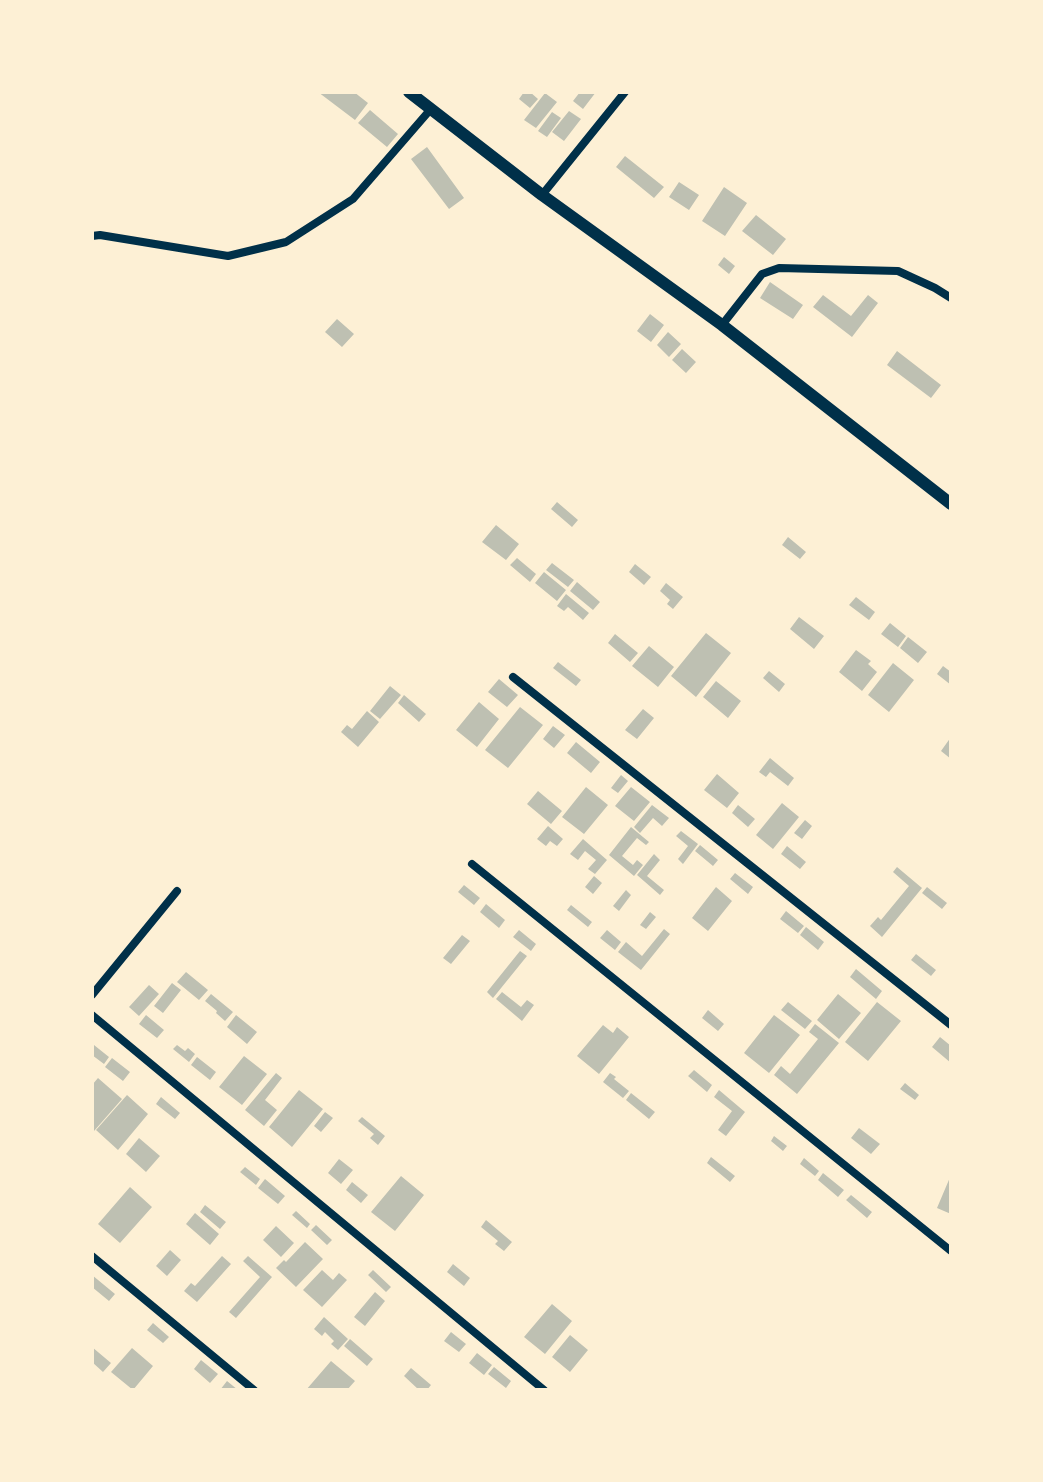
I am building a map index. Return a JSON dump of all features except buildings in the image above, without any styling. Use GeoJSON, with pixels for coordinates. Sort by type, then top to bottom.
{"type":"FeatureCollection","features":[{"type":"Feature","properties":{"kind":"main road"},"geometry":{"type":"LineString","coordinates":[[409,92],[542,195],[722,325],[951,504]]}},
{"type":"Feature","properties":{"kind":"street"},"geometry":{"type":"LineString","coordinates":[[542,195],[625,92]]}},
{"type":"Feature","properties":{"kind":"street"},"geometry":{"type":"LineString","coordinates":[[92,236],[228,256],[286,242],[353,199],[430,110]]}},
{"type":"Feature","properties":{"kind":"street"},"geometry":{"type":"LineString","coordinates":[[722,325],[762,274],[779,268],[898,271],[951,298]]}},
{"type":"Feature","properties":{"kind":"street"},"geometry":{"type":"LineString","coordinates":[[513,677],[951,1025]]}},
{"type":"Feature","properties":{"kind":"street"},"geometry":{"type":"LineString","coordinates":[[472,864],[951,1251]]}},
{"type":"Feature","properties":{"kind":"street"},"geometry":{"type":"LineString","coordinates":[[92,995],[177,891]]}},
{"type":"Feature","properties":{"kind":"street"},"geometry":{"type":"LineString","coordinates":[[92,1015],[544,1390]]}},
{"type":"Feature","properties":{"kind":"street"},"geometry":{"type":"LineString","coordinates":[[92,1256],[254,1390]]}}]}
